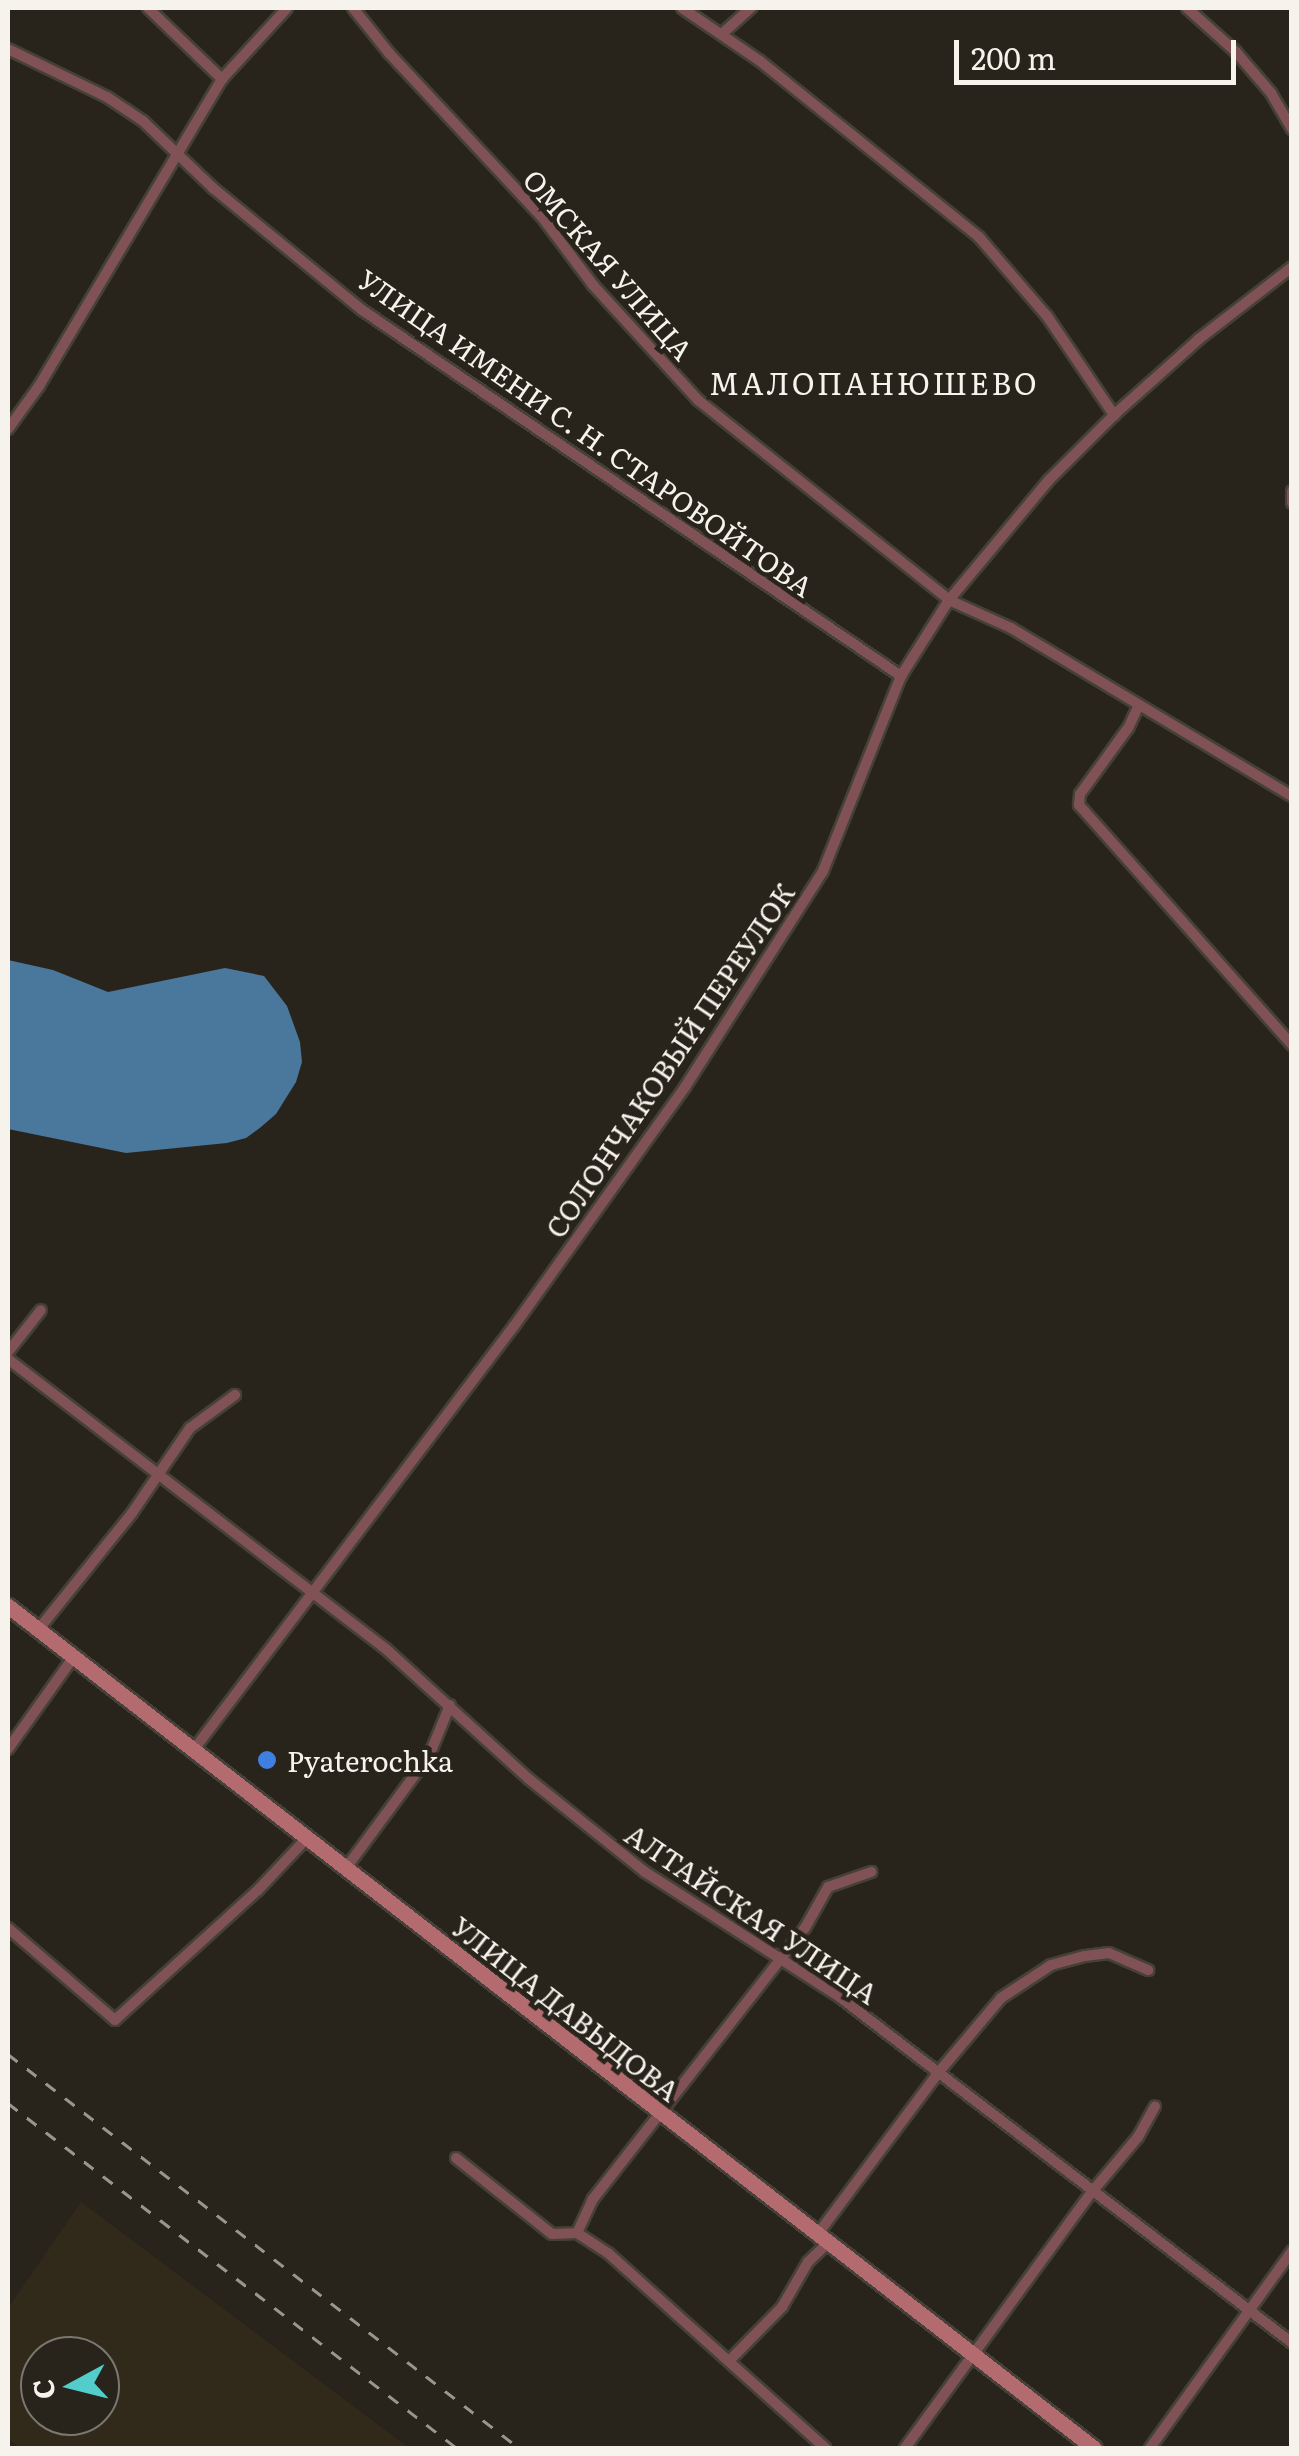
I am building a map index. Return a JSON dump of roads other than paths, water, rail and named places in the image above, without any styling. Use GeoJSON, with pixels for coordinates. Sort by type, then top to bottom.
{"type":"FeatureCollection","features":[{"type":"Feature","properties":{"kind":"main road","name":"УЛИЦА ДАВЫДОВА"},"geometry":{"type":"LineString","coordinates":[[8,1606],[192,1753],[308,1837],[1094,2448]]}},
{"type":"Feature","properties":{"kind":"street"},"geometry":{"type":"LineString","coordinates":[[148,8],[222,79]]}},
{"type":"Feature","properties":{"kind":"street"},"geometry":{"type":"LineString","coordinates":[[8,429],[39,386],[222,79],[286,8]]}},
{"type":"Feature","properties":{"kind":"street","name":"ОМСКАЯ УЛИЦА"},"geometry":{"type":"LineString","coordinates":[[353,8],[389,53],[542,217],[593,285],[698,400],[949,600],[1011,628],[1292,796]]}},
{"type":"Feature","properties":{"kind":"street"},"geometry":{"type":"LineString","coordinates":[[682,8],[723,33],[979,237],[1047,316],[1114,415]]}},
{"type":"Feature","properties":{"kind":"street"},"geometry":{"type":"LineString","coordinates":[[723,33],[751,8]]}},
{"type":"Feature","properties":{"kind":"street"},"geometry":{"type":"LineString","coordinates":[[1187,8],[1236,52],[1271,94],[1292,129]]}},
{"type":"Feature","properties":{"kind":"street","name":"УЛИЦА ИМЕНИ С. Н. СТАРОВОЙТОВА"},"geometry":{"type":"LineString","coordinates":[[8,49],[107,97],[178,151],[213,188],[362,310],[901,676]]}},
{"type":"Feature","properties":{"kind":"street","name":"СОЛОНЧАКОВЫЙ ПЕРЕУЛОК"},"geometry":{"type":"LineString","coordinates":[[192,1753],[514,1326],[685,1087],[823,871],[901,676],[949,600],[1049,480],[1114,415],[1199,339],[1292,268]]}},
{"type":"Feature","properties":{"kind":"street"},"geometry":{"type":"LineString","coordinates":[[1292,491],[1292,503]]}},
{"type":"Feature","properties":{"kind":"street"},"geometry":{"type":"LineString","coordinates":[[1138,707],[1128,728],[1080,794],[1079,805],[1292,1044]]}},
{"type":"Feature","properties":{"kind":"street"},"geometry":{"type":"LineString","coordinates":[[8,1355],[41,1310]]}},
{"type":"Feature","properties":{"kind":"street","name":"АЛТАЙСКАЯ УЛИЦА"},"geometry":{"type":"LineString","coordinates":[[8,1355],[450,1705],[529,1779],[645,1872],[841,1998],[1022,2134],[1090,2193],[1292,2343]]}},
{"type":"Feature","properties":{"kind":"street"},"geometry":{"type":"LineString","coordinates":[[38,1630],[132,1512],[190,1428],[235,1395]]}},
{"type":"Feature","properties":{"kind":"street"},"geometry":{"type":"LineString","coordinates":[[8,1750],[73,1658]]}},
{"type":"Feature","properties":{"kind":"street"},"geometry":{"type":"LineString","coordinates":[[346,1868],[429,1756],[450,1705]]}},
{"type":"Feature","properties":{"kind":"street"},"geometry":{"type":"LineString","coordinates":[[8,1928],[114,2020],[258,1890],[308,1837]]}},
{"type":"Feature","properties":{"kind":"street"},"geometry":{"type":"LineString","coordinates":[[577,2233],[593,2198],[779,1961],[828,1887],[870,1872]]}},
{"type":"Feature","properties":{"kind":"street"},"geometry":{"type":"LineString","coordinates":[[728,2361],[782,2306],[822,2239],[938,2073],[1001,1998],[1051,1965],[1109,1953],[1148,1970]]}},
{"type":"Feature","properties":{"kind":"street"},"geometry":{"type":"LineString","coordinates":[[905,2448],[1090,2193],[1138,2138],[1155,2106]]}},
{"type":"Feature","properties":{"kind":"street"},"geometry":{"type":"LineString","coordinates":[[456,2158],[552,2234],[577,2233],[608,2253],[826,2448]]}},
{"type":"Feature","properties":{"kind":"street"},"geometry":{"type":"LineString","coordinates":[[1150,2448],[1292,2251]]}},
{"type":"Feature","properties":{"kind":"water"},"geometry":{"type":"Polygon","coordinates":[[[8,960],[53,970],[108,992],[225,968],[264,976],[287,1006],[300,1042],[302,1062],[296,1082],[276,1114],[246,1138],[227,1143],[126,1153],[8,1129],[8,960]]]}},
{"type":"Feature","properties":{"kind":"railway"},"geometry":{"type":"LineString","coordinates":[[8,2054],[519,2448]]}},
{"type":"Feature","properties":{"kind":"railway"},"geometry":{"type":"LineString","coordinates":[[8,2103],[457,2448]]}},
{"type":"Feature","properties":{"kind":"place","name":"Pyaterochka"},"geometry":{"type":"Point","coordinates":[267,1760]}},
{"type":"Feature","properties":{"kind":"district","name":"МАЛОПАНЮШЕВО"},"geometry":{"type":"Point","coordinates":[874,382]}}]}
